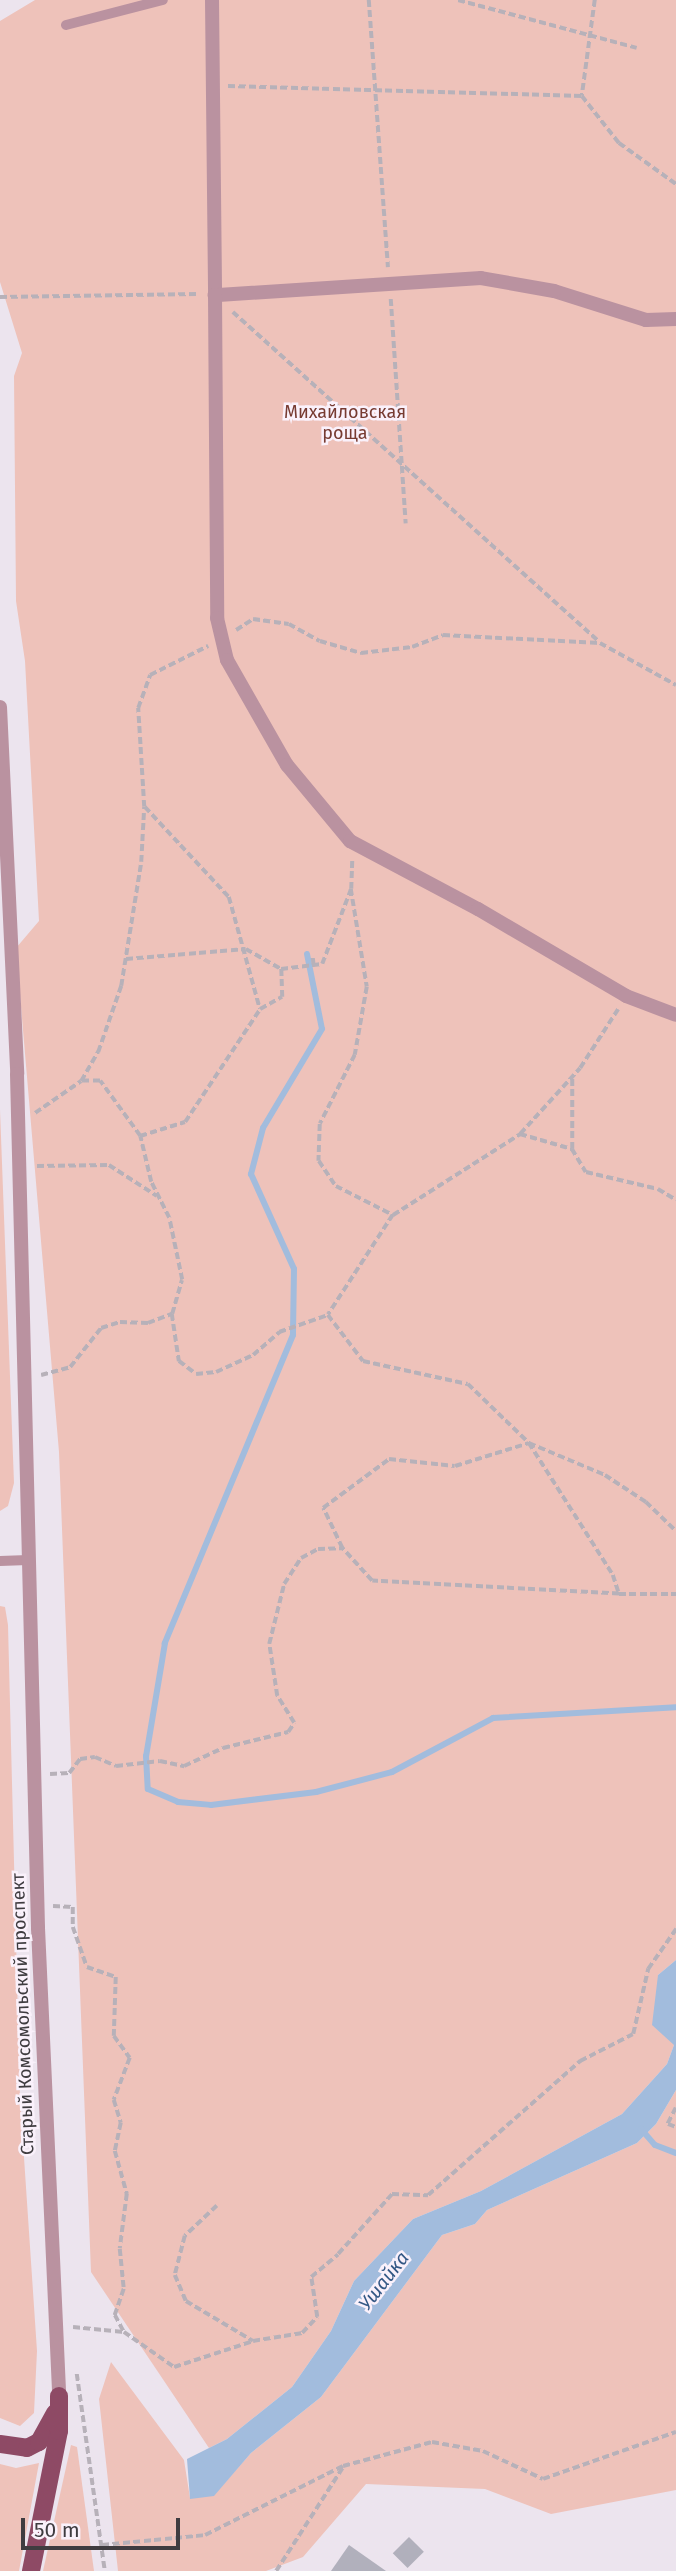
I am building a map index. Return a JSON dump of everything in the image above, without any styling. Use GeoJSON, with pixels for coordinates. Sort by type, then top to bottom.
{"type":"FeatureCollection","features":[{"type":"Feature","properties":{"kind":"main road"},"geometry":{"type":"LineString","coordinates":[[0,2444],[27,2448],[39,2442],[47,2434],[59,2396]]}},
{"type":"Feature","properties":{"kind":"main road"},"geometry":{"type":"LineString","coordinates":[[31,2571],[59,2431],[59,2396]]}},
{"type":"Feature","properties":{"kind":"street"},"geometry":{"type":"LineString","coordinates":[[212,0],[215,482],[221,640],[249,703],[287,765],[350,841],[478,909],[625,996],[676,1015]]}},
{"type":"Feature","properties":{"kind":"street"},"geometry":{"type":"LineString","coordinates":[[215,295],[469,278],[513,281],[646,320],[676,319]]}},
{"type":"Feature","properties":{"kind":"street","name":"Старый Комсомольский проспект"},"geometry":{"type":"LineString","coordinates":[[0,707],[18,1114],[37,1928],[59,2396]]}},
{"type":"Feature","properties":{"kind":"lane"},"geometry":{"type":"LineString","coordinates":[[66,25],[163,0]]}},
{"type":"Feature","properties":{"kind":"lane"},"geometry":{"type":"LineString","coordinates":[[0,1561],[28,1560]]}},
{"type":"Feature","properties":{"kind":"path"},"geometry":{"type":"LineString","coordinates":[[369,0],[407,523]]}},
{"type":"Feature","properties":{"kind":"path"},"geometry":{"type":"LineString","coordinates":[[458,0],[591,32],[637,48]]}},
{"type":"Feature","properties":{"kind":"path"},"geometry":{"type":"LineString","coordinates":[[596,0],[582,96],[619,143],[676,184]]}},
{"type":"Feature","properties":{"kind":"path"},"geometry":{"type":"LineString","coordinates":[[212,86],[582,96]]}},
{"type":"Feature","properties":{"kind":"path"},"geometry":{"type":"LineString","coordinates":[[0,297],[121,292],[215,295],[600,643],[676,685]]}},
{"type":"Feature","properties":{"kind":"path"},"geometry":{"type":"LineString","coordinates":[[18,1114],[34,1114],[80,1081],[98,1052],[126,959],[136,914],[144,807],[138,708],[150,675],[221,640],[253,619],[289,624],[320,641],[362,653],[412,647],[443,635],[600,643]]}},
{"type":"Feature","properties":{"kind":"path"},"geometry":{"type":"LineString","coordinates":[[144,807],[229,898],[246,949],[260,1009]]}},
{"type":"Feature","properties":{"kind":"path"},"geometry":{"type":"LineString","coordinates":[[350,841],[351,889],[367,987],[355,1055],[320,1124],[319,1161],[335,1186],[393,1215]]}},
{"type":"Feature","properties":{"kind":"path"},"geometry":{"type":"LineString","coordinates":[[126,959],[246,949],[281,968],[303,968],[322,964],[351,889]]}},
{"type":"Feature","properties":{"kind":"path"},"geometry":{"type":"LineString","coordinates":[[313,957],[314,966]]}},
{"type":"Feature","properties":{"kind":"path"},"geometry":{"type":"LineString","coordinates":[[141,1136],[185,1122],[260,1009],[282,997],[281,968]]}},
{"type":"Feature","properties":{"kind":"path"},"geometry":{"type":"LineString","coordinates":[[80,1081],[100,1082],[141,1136],[159,1197],[169,1218],[182,1280],[172,1314],[179,1361],[196,1374],[216,1372],[253,1355],[279,1332],[328,1315],[393,1215],[520,1134],[572,1077],[625,996]]}},
{"type":"Feature","properties":{"kind":"path"},"geometry":{"type":"LineString","coordinates":[[572,1077],[572,1149],[586,1172],[658,1189],[676,1200]]}},
{"type":"Feature","properties":{"kind":"path"},"geometry":{"type":"LineString","coordinates":[[520,1134],[572,1149]]}},
{"type":"Feature","properties":{"kind":"path"},"geometry":{"type":"LineString","coordinates":[[35,1166],[109,1165],[159,1197]]}},
{"type":"Feature","properties":{"kind":"path"},"geometry":{"type":"LineString","coordinates":[[39,1375],[69,1367],[101,1328],[120,1321],[148,1323],[172,1314]]}},
{"type":"Feature","properties":{"kind":"path"},"geometry":{"type":"LineString","coordinates":[[328,1315],[363,1361],[468,1384],[529,1443],[613,1575],[620,1594]]}},
{"type":"Feature","properties":{"kind":"path"},"geometry":{"type":"LineString","coordinates":[[676,1531],[646,1502],[605,1475],[529,1443],[455,1466],[389,1459],[323,1508],[342,1548],[372,1581],[620,1594],[676,1594]]}},
{"type":"Feature","properties":{"kind":"path"},"geometry":{"type":"LineString","coordinates":[[48,1775],[69,1773],[80,1759],[95,1757],[116,1766],[160,1761],[184,1766],[223,1748],[288,1732],[294,1723],[277,1696],[270,1671],[269,1644],[284,1584],[301,1558],[318,1549],[342,1548]]}},
{"type":"Feature","properties":{"kind":"path"},"geometry":{"type":"LineString","coordinates":[[52,1906],[73,1908],[73,1927],[87,1967],[116,1977],[114,2036],[130,2058],[114,2100],[121,2123],[115,2151],[127,2194],[120,2249],[124,2289],[115,2315],[124,2332],[174,2367],[253,2341],[302,2333],[317,2317],[311,2277],[338,2254],[391,2194],[428,2195],[580,2061],[633,2034],[648,1969],[676,1929]]}},
{"type":"Feature","properties":{"kind":"path"},"geometry":{"type":"LineString","coordinates":[[676,2108],[668,2124],[676,2127]]}},
{"type":"Feature","properties":{"kind":"path"},"geometry":{"type":"LineString","coordinates":[[217,2206],[185,2236],[175,2275],[186,2301],[253,2341]]}},
{"type":"Feature","properties":{"kind":"path"},"geometry":{"type":"LineString","coordinates":[[71,2327],[124,2332]]}},
{"type":"Feature","properties":{"kind":"path"},"geometry":{"type":"LineString","coordinates":[[71,2363],[81,2383],[104,2571]]}},
{"type":"Feature","properties":{"kind":"path"},"geometry":{"type":"LineString","coordinates":[[102,2545],[205,2535],[343,2466],[432,2442],[483,2451],[543,2479],[676,2432]]}},
{"type":"Feature","properties":{"kind":"path"},"geometry":{"type":"LineString","coordinates":[[276,2571],[343,2466]]}},
{"type":"Feature","properties":{"kind":"green space","name":"Михайловская роща"},"geometry":{"type":"Polygon","coordinates":[[[35,0],[676,0],[676,1960],[658,1975],[674,2045],[667,2064],[622,2114],[481,2191],[413,2219],[354,2281],[331,2331],[292,2387],[227,2439],[209,2448],[91,2272],[59,1452],[16,948],[39,921],[25,661],[16,601],[14,376],[22,353],[0,282],[0,21],[35,0]]]}},
{"type":"Feature","properties":{"kind":"green space"},"geometry":{"type":"Polygon","coordinates":[[[0,1110],[14,1483],[8,1506],[0,1511],[0,1110]]]}},
{"type":"Feature","properties":{"kind":"green space"},"geometry":{"type":"Polygon","coordinates":[[[0,1606],[5,1607],[8,1625],[20,2098],[37,2351],[34,2413],[20,2426],[0,2418],[0,1606]]]}},
{"type":"Feature","properties":{"kind":"green space"},"geometry":{"type":"Polygon","coordinates":[[[676,2090],[676,2490],[551,2514],[485,2489],[366,2484],[303,2557],[266,2571],[118,2571],[99,2399],[111,2362],[184,2460],[190,2498],[214,2495],[251,2453],[321,2397],[442,2235],[475,2224],[487,2210],[637,2143],[656,2124],[676,2090]]]}},
{"type":"Feature","properties":{"kind":"green space"},"geometry":{"type":"Polygon","coordinates":[[[71,2445],[77,2447],[94,2571],[43,2571],[71,2445]]]}},
{"type":"Feature","properties":{"kind":"green space"},"geometry":{"type":"Polygon","coordinates":[[[39,2463],[19,2571],[0,2571],[0,2464],[16,2468],[39,2463]]]}},
{"type":"Feature","properties":{"kind":"water","name":"Ушайка"},"geometry":{"type":"Polygon","coordinates":[[[676,1960],[676,2090],[656,2124],[637,2143],[487,2210],[475,2224],[442,2235],[321,2397],[251,2453],[214,2496],[190,2499],[187,2459],[227,2439],[292,2387],[331,2331],[354,2281],[413,2219],[481,2191],[622,2114],[667,2064],[674,2045],[652,2025],[658,1975],[676,1960]]]}},
{"type":"Feature","properties":{"kind":"building"},"geometry":{"type":"Polygon","coordinates":[[[409,2537],[424,2552],[408,2568],[393,2553],[409,2537]]]}},
{"type":"Feature","properties":{"kind":"building"},"geometry":{"type":"Polygon","coordinates":[[[349,2545],[386,2571],[331,2571],[349,2545]]]}},
{"type":"Feature","properties":{"kind":"waterway"},"geometry":{"type":"LineString","coordinates":[[307,954],[322,1029],[263,1128],[251,1174],[294,1269],[293,1335],[165,1643],[146,1756],[148,1789],[178,1802],[211,1805],[316,1792],[392,1772],[493,1718],[676,1707]]}},
{"type":"Feature","properties":{"kind":"waterway"},"geometry":{"type":"LineString","coordinates":[[641,2129],[655,2145],[676,2153]]}}]}
